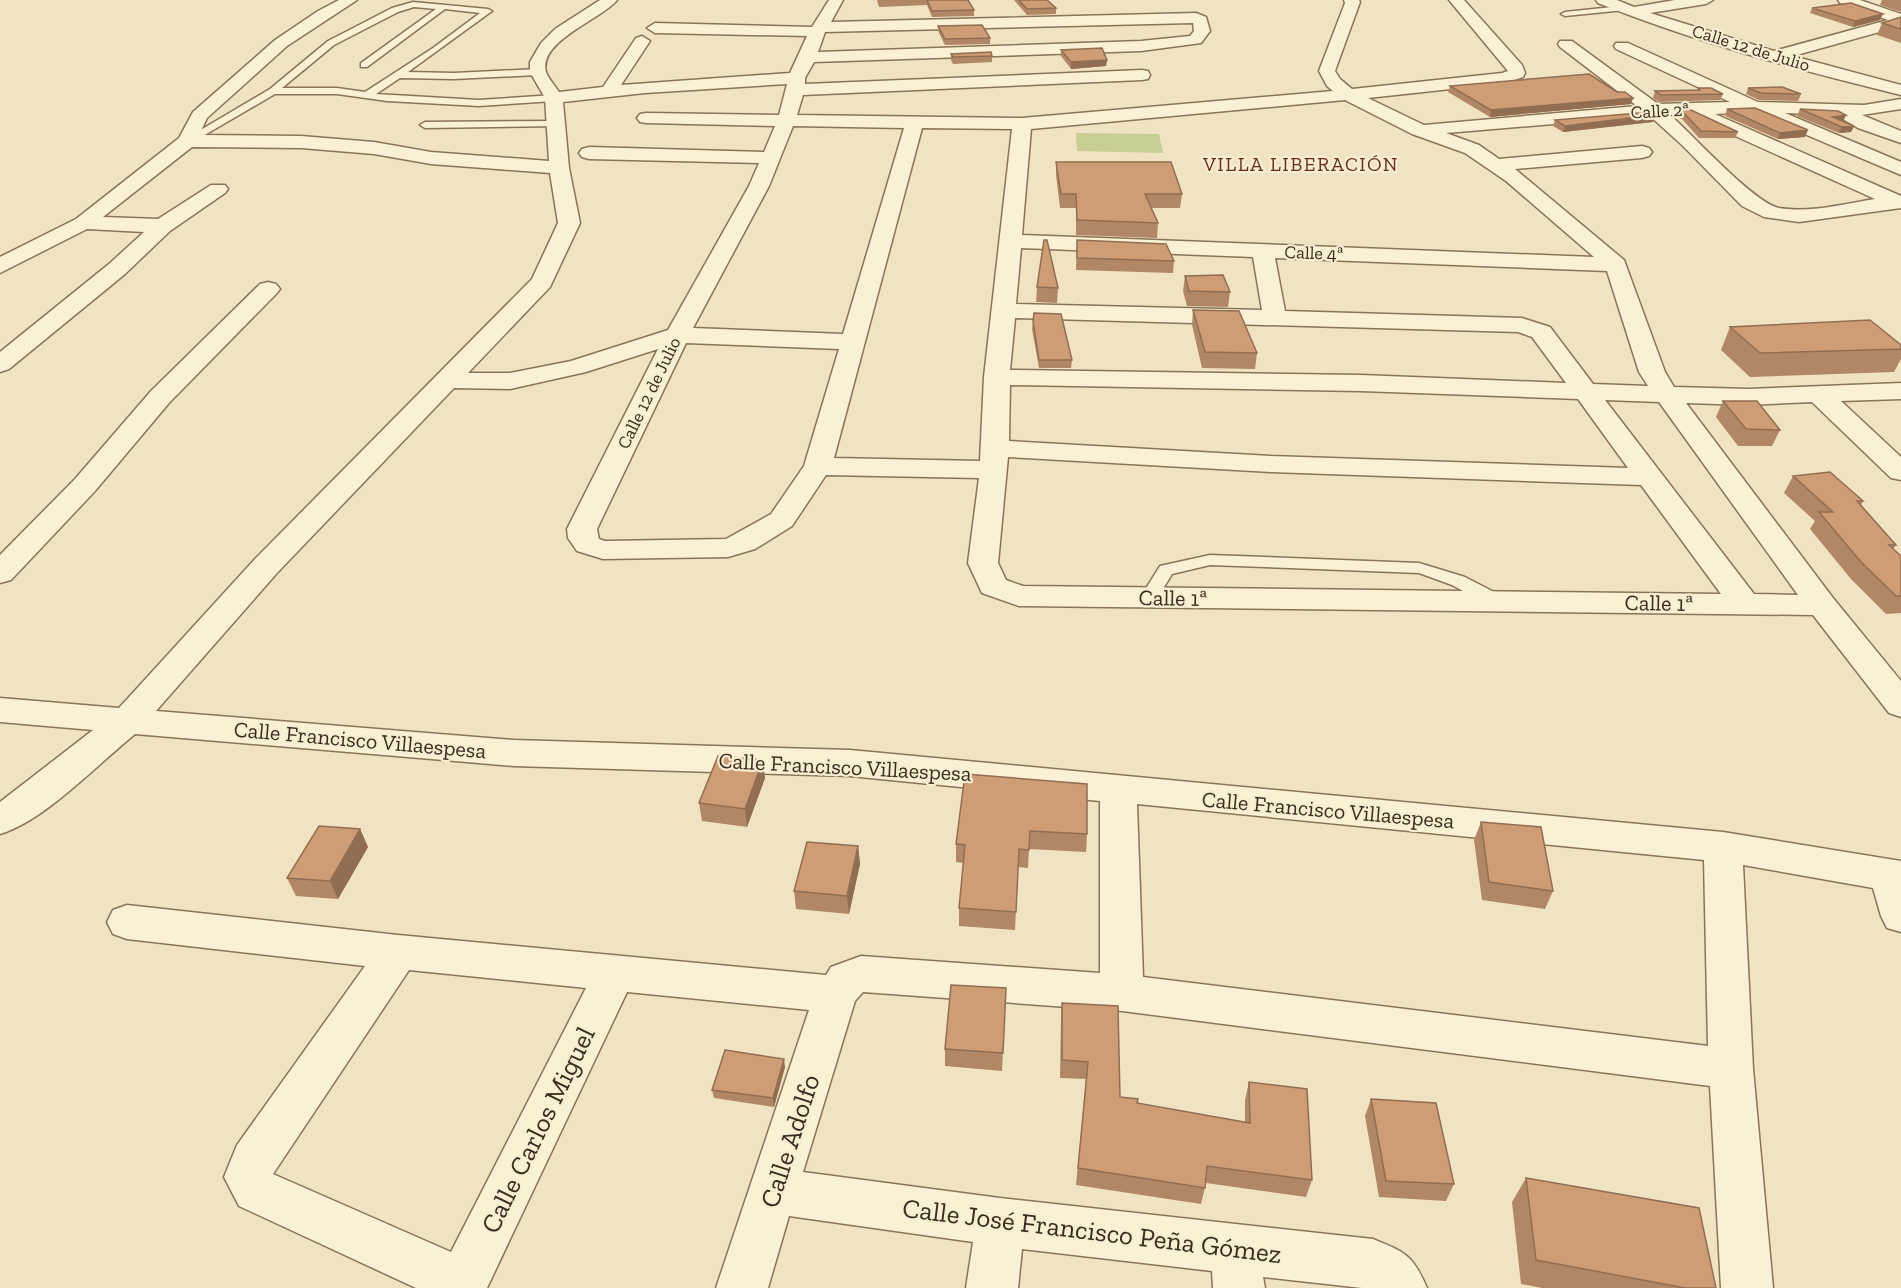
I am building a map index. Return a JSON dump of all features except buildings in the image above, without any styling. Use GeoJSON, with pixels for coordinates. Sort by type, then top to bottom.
{"type":"FeatureCollection","features":[{"type":"Feature","properties":{"kind":"street"},"geometry":{"type":"LineString","coordinates":[[0,266],[83,223],[188,141],[199,116],[273,51],[323,14],[350,0]]}},
{"type":"Feature","properties":{"kind":"street"},"geometry":{"type":"LineString","coordinates":[[0,820],[22,807],[127,721],[266,566],[542,282],[569,223],[559,168],[555,111],[538,72],[538,62],[561,32],[610,0]]}},
{"type":"Feature","properties":{"kind":"street","name":"Calle 12 de Julio"},"geometry":{"type":"LineString","coordinates":[[818,466],[782,520],[744,543],[728,548],[603,550],[588,545],[583,538],[582,529],[677,335],[759,186],[787,119],[800,75],[818,29],[836,0]]}},
{"type":"Feature","properties":{"kind":"street"},"geometry":{"type":"LineString","coordinates":[[1351,0],[1353,2],[1349,17],[1327,71],[1333,82],[1348,95],[1419,130],[1472,149],[1513,177],[1616,265],[1652,372],[1822,605],[1901,705]]}},
{"type":"Feature","properties":{"kind":"street"},"geometry":{"type":"LineString","coordinates":[[646,118],[1022,124],[1348,95],[1506,78],[1516,73],[1516,69],[1456,0]]}},
{"type":"Feature","properties":{"kind":"street","name":"Calle 12 de Julio"},"geometry":{"type":"LineString","coordinates":[[1603,0],[1626,10],[1774,57],[1901,90]]}},
{"type":"Feature","properties":{"kind":"street"},"geometry":{"type":"LineString","coordinates":[[1626,10],[1706,0]]}},
{"type":"Feature","properties":{"kind":"street"},"geometry":{"type":"LineString","coordinates":[[1845,0],[1901,20]]}},
{"type":"Feature","properties":{"kind":"street"},"geometry":{"type":"LineString","coordinates":[[555,111],[609,90],[1195,40],[1202,31],[1201,20],[1009,21],[818,29],[655,28]]}},
{"type":"Feature","properties":{"kind":"street"},"geometry":{"type":"LineString","coordinates":[[1774,57],[1901,20]]}},
{"type":"Feature","properties":{"kind":"street"},"geometry":{"type":"LineString","coordinates":[[609,90],[642,41]]}},
{"type":"Feature","properties":{"kind":"street"},"geometry":{"type":"LineString","coordinates":[[1566,44],[1654,110],[1690,142],[1749,202],[1771,213],[1799,216],[1899,202]]}},
{"type":"Feature","properties":{"kind":"street"},"geometry":{"type":"LineString","coordinates":[[1141,45],[1150,84],[1172,110]]}},
{"type":"Feature","properties":{"kind":"street"},"geometry":{"type":"LineString","coordinates":[[1622,46],[1755,107],[1901,169]]}},
{"type":"Feature","properties":{"kind":"street"},"geometry":{"type":"LineString","coordinates":[[800,75],[1150,84]]}},
{"type":"Feature","properties":{"kind":"street","name":"Calle 2ª"},"geometry":{"type":"LineString","coordinates":[[1419,130],[1654,110],[1755,107],[1840,111],[1896,108]]}},
{"type":"Feature","properties":{"kind":"street"},"geometry":{"type":"LineString","coordinates":[[1690,109],[1899,202]]}},
{"type":"Feature","properties":{"kind":"street"},"geometry":{"type":"LineString","coordinates":[[1840,111],[1864,124],[1901,137]]}},
{"type":"Feature","properties":{"kind":"street"},"geometry":{"type":"LineString","coordinates":[[915,121],[818,466],[994,459],[1271,464],[1650,477]]}},
{"type":"Feature","properties":{"kind":"street","name":"Calle 1ª"},"geometry":{"type":"LineString","coordinates":[[1022,124],[997,377],[994,459],[983,563],[993,586],[1018,596],[1822,605]]}},
{"type":"Feature","properties":{"kind":"street"},"geometry":{"type":"LineString","coordinates":[[188,141],[301,142],[374,148],[431,158],[559,168]]}},
{"type":"Feature","properties":{"kind":"street"},"geometry":{"type":"LineString","coordinates":[[1495,165],[1642,152]]}},
{"type":"Feature","properties":{"kind":"street"},"geometry":{"type":"LineString","coordinates":[[589,153],[771,158]]}},
{"type":"Feature","properties":{"kind":"street"},"geometry":{"type":"LineString","coordinates":[[0,364],[117,269],[162,226],[218,189]]}},
{"type":"Feature","properties":{"kind":"street"},"geometry":{"type":"LineString","coordinates":[[83,223],[162,226]]}},
{"type":"Feature","properties":{"kind":"street","name":"Calle 4ª"},"geometry":{"type":"LineString","coordinates":[[1011,241],[1616,265]]}},
{"type":"Feature","properties":{"kind":"street"},"geometry":{"type":"LineString","coordinates":[[1263,251],[1275,318]]}},
{"type":"Feature","properties":{"kind":"street"},"geometry":{"type":"LineString","coordinates":[[0,573],[85,485],[160,397],[268,289]]}},
{"type":"Feature","properties":{"kind":"street"},"geometry":{"type":"LineString","coordinates":[[1004,311],[1522,325],[1541,332],[1745,604]]}},
{"type":"Feature","properties":{"kind":"street"},"geometry":{"type":"LineString","coordinates":[[449,380],[510,381],[577,367],[677,335],[851,342]]}},
{"type":"Feature","properties":{"kind":"street"},"geometry":{"type":"LineString","coordinates":[[997,377],[1584,390],[1667,395],[1819,395],[1901,391]]}},
{"type":"Feature","properties":{"kind":"street"},"geometry":{"type":"LineString","coordinates":[[1819,395],[1901,472]]}},
{"type":"Feature","properties":{"kind":"street","name":"Calle Francisco Villaespesa"},"geometry":{"type":"LineString","coordinates":[[0,710],[514,753],[850,764],[1058,782],[1118,790],[1723,847],[1895,876]]}},
{"type":"Feature","properties":{"kind":"street"},"geometry":{"type":"LineString","coordinates":[[1118,790],[1122,993]]}},
{"type":"Feature","properties":{"kind":"street"},"geometry":{"type":"LineString","coordinates":[[1723,847],[1731,1069],[1747,1288]]}},
{"type":"Feature","properties":{"kind":"street"},"geometry":{"type":"LineString","coordinates":[[1895,876],[1901,916]]}},
{"type":"Feature","properties":{"kind":"street"},"geometry":{"type":"LineString","coordinates":[[127,922],[398,952],[836,994],[846,980],[861,974],[1122,993],[1731,1069]]}},
{"type":"Feature","properties":{"kind":"street"},"geometry":{"type":"LineString","coordinates":[[398,952],[254,1161],[248,1177],[256,1190],[461,1286]]}},
{"type":"Feature","properties":{"kind":"street","name":"Calle Carlos Miguel"},"geometry":{"type":"LineString","coordinates":[[461,1286],[615,972]]}},
{"type":"Feature","properties":{"kind":"street","name":"Calle Adolfo"},"geometry":{"type":"LineString","coordinates":[[742,1288],[836,994]]}},
{"type":"Feature","properties":{"kind":"street","name":"Calle José Francisco Peña Gómez"},"geometry":{"type":"LineString","coordinates":[[774,1191],[1000,1222],[1237,1268],[1374,1264],[1389,1272],[1401,1288]]}},
{"type":"Feature","properties":{"kind":"street"},"geometry":{"type":"LineString","coordinates":[[992,1288],[1000,1222]]}},
{"type":"Feature","properties":{"kind":"lane"},"geometry":{"type":"LineString","coordinates":[[188,141],[273,91],[316,54],[358,28],[412,4],[488,11],[366,96]]}},
{"type":"Feature","properties":{"kind":"lane"},"geometry":{"type":"LineString","coordinates":[[364,65],[443,7]]}},
{"type":"Feature","properties":{"kind":"lane"},"geometry":{"type":"LineString","coordinates":[[1565,14],[1626,10]]}},
{"type":"Feature","properties":{"kind":"lane"},"geometry":{"type":"LineString","coordinates":[[399,75],[454,76],[538,72]]}},
{"type":"Feature","properties":{"kind":"lane"},"geometry":{"type":"LineString","coordinates":[[273,91],[337,91],[366,96],[479,103],[555,111]]}},
{"type":"Feature","properties":{"kind":"lane"},"geometry":{"type":"LineString","coordinates":[[425,125],[555,111]]}},
{"type":"Feature","properties":{"kind":"green space"},"geometry":{"type":"Polygon","coordinates":[[[1076,133],[1159,134],[1163,153],[1077,151],[1076,133]]]}},
{"type":"Feature","properties":{"kind":"district","name":"VILLA LIBERACIÓN"},"geometry":{"type":"Point","coordinates":[1301,164]}}]}
